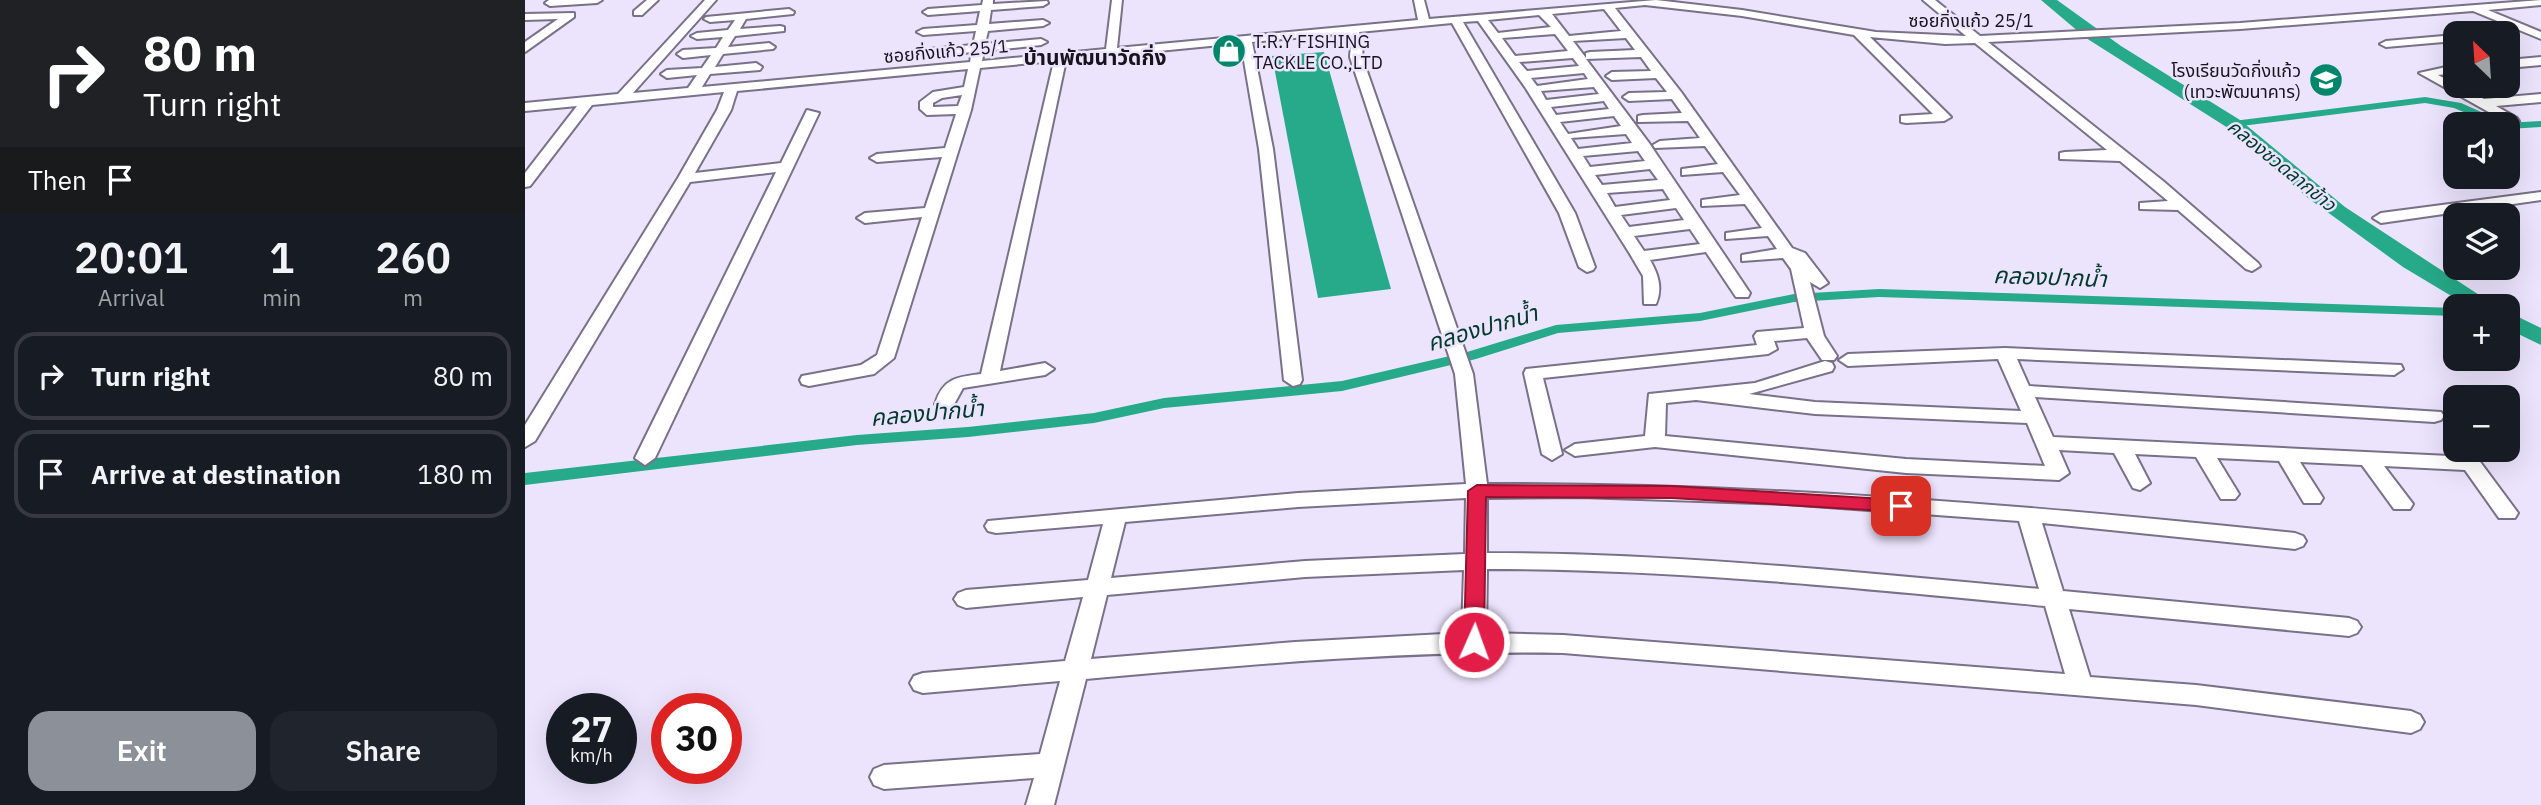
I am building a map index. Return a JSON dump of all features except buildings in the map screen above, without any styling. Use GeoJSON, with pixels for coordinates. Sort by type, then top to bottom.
{"type":"FeatureCollection","features":[{"type":"Feature","properties":{"kind":"street"},"geometry":{"type":"LineString","coordinates":[[525,5],[599,0]]}},
{"type":"Feature","properties":{"kind":"street"},"geometry":{"type":"LineString","coordinates":[[580,18],[599,0]]}},
{"type":"Feature","properties":{"kind":"street"},"geometry":{"type":"LineString","coordinates":[[638,13],[653,0]]}},
{"type":"Feature","properties":{"kind":"street"},"geometry":{"type":"LineString","coordinates":[[622,98],[711,0]]}},
{"type":"Feature","properties":{"kind":"street"},"geometry":{"type":"LineString","coordinates":[[1111,53],[1117,0]]}},
{"type":"Feature","properties":{"kind":"street"},"geometry":{"type":"LineString","coordinates":[[1419,0],[1424,23]]}},
{"type":"Feature","properties":{"kind":"street"},"geometry":{"type":"LineString","coordinates":[[1697,7],[1744,0]]}},
{"type":"Feature","properties":{"kind":"street"},"geometry":{"type":"LineString","coordinates":[[1928,0],[2124,157],[2252,266]]}},
{"type":"Feature","properties":{"kind":"street","name":"ซอยกิ่งแก้ว 25/1"},"geometry":{"type":"LineString","coordinates":[[525,107],[1547,10],[1659,2],[1911,39],[1976,41],[2541,2]]}},
{"type":"Feature","properties":{"kind":"street"},"geometry":{"type":"LineString","coordinates":[[928,12],[987,4],[1043,3]]}},
{"type":"Feature","properties":{"kind":"street"},"geometry":{"type":"LineString","coordinates":[[809,380],[867,370],[885,358],[970,90],[987,4]]}},
{"type":"Feature","properties":{"kind":"street"},"geometry":{"type":"LineString","coordinates":[[1614,5],[1630,34],[1799,269],[1815,334],[1826,362],[1846,371],[1851,366],[1848,360],[2005,354],[2394,369]]}},
{"type":"Feature","properties":{"kind":"street"},"geometry":{"type":"LineString","coordinates":[[1614,5],[1819,283]]}},
{"type":"Feature","properties":{"kind":"street"},"geometry":{"type":"LineString","coordinates":[[2473,7],[2537,32]]}},
{"type":"Feature","properties":{"kind":"street"},"geometry":{"type":"LineString","coordinates":[[1496,21],[1547,10],[1619,112],[1637,124],[1644,146],[1665,184],[1742,293]]}},
{"type":"Feature","properties":{"kind":"street"},"geometry":{"type":"LineString","coordinates":[[710,19],[789,12]]}},
{"type":"Feature","properties":{"kind":"street"},"geometry":{"type":"LineString","coordinates":[[525,17],[570,16],[525,48]]}},
{"type":"Feature","properties":{"kind":"street"},"geometry":{"type":"LineString","coordinates":[[692,92],[743,16]]}},
{"type":"Feature","properties":{"kind":"street"},"geometry":{"type":"LineString","coordinates":[[1481,18],[1531,86],[1638,254],[1651,276],[1650,300]]}},
{"type":"Feature","properties":{"kind":"street"},"geometry":{"type":"LineString","coordinates":[[1455,20],[1567,213],[1587,267]]}},
{"type":"Feature","properties":{"kind":"street"},"geometry":{"type":"LineString","coordinates":[[923,32],[1043,23]]}},
{"type":"Feature","properties":{"kind":"street"},"geometry":{"type":"LineString","coordinates":[[697,36],[780,29]]}},
{"type":"Feature","properties":{"kind":"street"},"geometry":{"type":"LineString","coordinates":[[1352,30],[1357,44],[1356,57],[1383,142],[1446,314],[1464,374],[1477,491],[1474,642]]}},
{"type":"Feature","properties":{"kind":"street"},"geometry":{"type":"LineString","coordinates":[[1502,35],[1559,30]]}},
{"type":"Feature","properties":{"kind":"street"},"geometry":{"type":"LineString","coordinates":[[1858,32],[1944,117],[1906,119]]}},
{"type":"Feature","properties":{"kind":"street"},"geometry":{"type":"LineString","coordinates":[[1531,74],[1579,52],[1630,34]]}},
{"type":"Feature","properties":{"kind":"street"},"geometry":{"type":"LineString","coordinates":[[2386,44],[2443,38]]}},
{"type":"Feature","properties":{"kind":"street"},"geometry":{"type":"LineString","coordinates":[[1245,40],[1266,149],[1293,380]]}},
{"type":"Feature","properties":{"kind":"street"},"geometry":{"type":"LineString","coordinates":[[919,54],[1041,42]]}},
{"type":"Feature","properties":{"kind":"street"},"geometry":{"type":"LineString","coordinates":[[683,54],[769,47]]}},
{"type":"Feature","properties":{"kind":"street"},"geometry":{"type":"LineString","coordinates":[[1515,53],[1645,53]]}},
{"type":"Feature","properties":{"kind":"street"},"geometry":{"type":"LineString","coordinates":[[990,375],[1061,57]]}},
{"type":"Feature","properties":{"kind":"street"},"geometry":{"type":"LineString","coordinates":[[2520,63],[2541,61]]}},
{"type":"Feature","properties":{"kind":"street"},"geometry":{"type":"LineString","coordinates":[[667,74],[756,67]]}},
{"type":"Feature","properties":{"kind":"street"},"geometry":{"type":"LineString","coordinates":[[2443,71],[2425,73],[2443,82]]}},
{"type":"Feature","properties":{"kind":"street"},"geometry":{"type":"LineString","coordinates":[[1612,76],[1660,75]]}},
{"type":"Feature","properties":{"kind":"street"},"geometry":{"type":"LineString","coordinates":[[1542,88],[1598,82]]}},
{"type":"Feature","properties":{"kind":"street"},"geometry":{"type":"LineString","coordinates":[[525,440],[685,178],[724,110],[732,88]]}},
{"type":"Feature","properties":{"kind":"street"},"geometry":{"type":"LineString","coordinates":[[964,110],[932,112],[927,109],[926,102],[938,95],[970,90]]}},
{"type":"Feature","properties":{"kind":"street"},"geometry":{"type":"LineString","coordinates":[[1629,97],[1676,95]]}},
{"type":"Feature","properties":{"kind":"street"},"geometry":{"type":"LineString","coordinates":[[1551,103],[1608,97]]}},
{"type":"Feature","properties":{"kind":"street"},"geometry":{"type":"LineString","coordinates":[[2472,98],[2497,112]]}},
{"type":"Feature","properties":{"kind":"street"},"geometry":{"type":"LineString","coordinates":[[2482,103],[2541,98]]}},
{"type":"Feature","properties":{"kind":"street"},"geometry":{"type":"LineString","coordinates":[[525,183],[588,101]]}},
{"type":"Feature","properties":{"kind":"street"},"geometry":{"type":"LineString","coordinates":[[1561,118],[1619,112]]}},
{"type":"Feature","properties":{"kind":"street"},"geometry":{"type":"LineString","coordinates":[[645,458],[812,113]]}},
{"type":"Feature","properties":{"kind":"street"},"geometry":{"type":"LineString","coordinates":[[1573,135],[1691,117]]}},
{"type":"Feature","properties":{"kind":"street"},"geometry":{"type":"LineString","coordinates":[[1660,145],[1709,142]]}},
{"type":"Feature","properties":{"kind":"street"},"geometry":{"type":"LineString","coordinates":[[1581,152],[1644,146]]}},
{"type":"Feature","properties":{"kind":"street"},"geometry":{"type":"LineString","coordinates":[[877,159],[949,152]]}},
{"type":"Feature","properties":{"kind":"street"},"geometry":{"type":"LineString","coordinates":[[2065,156],[2105,154],[2124,157]]}},
{"type":"Feature","properties":{"kind":"street"},"geometry":{"type":"LineString","coordinates":[[1593,171],[1656,164]]}},
{"type":"Feature","properties":{"kind":"street"},"geometry":{"type":"LineString","coordinates":[[685,178],[786,167]]}},
{"type":"Feature","properties":{"kind":"street"},"geometry":{"type":"LineString","coordinates":[[1687,172],[1728,167]]}},
{"type":"Feature","properties":{"kind":"street"},"geometry":{"type":"LineString","coordinates":[[1605,189],[1665,184]]}},
{"type":"Feature","properties":{"kind":"street"},"geometry":{"type":"LineString","coordinates":[[2381,218],[2541,196]]}},
{"type":"Feature","properties":{"kind":"street"},"geometry":{"type":"LineString","coordinates":[[1707,203],[1749,199]]}},
{"type":"Feature","properties":{"kind":"street"},"geometry":{"type":"LineString","coordinates":[[1616,211],[1679,203]]}},
{"type":"Feature","properties":{"kind":"street"},"geometry":{"type":"LineString","coordinates":[[2145,206],[2181,205]]}},
{"type":"Feature","properties":{"kind":"street"},"geometry":{"type":"LineString","coordinates":[[865,218],[930,212]]}},
{"type":"Feature","properties":{"kind":"street"},"geometry":{"type":"LineString","coordinates":[[1629,232],[1693,224]]}},
{"type":"Feature","properties":{"kind":"street"},"geometry":{"type":"LineString","coordinates":[[1732,236],[1773,231]]}},
{"type":"Feature","properties":{"kind":"street"},"geometry":{"type":"LineString","coordinates":[[1643,256],[1710,247]]}},
{"type":"Feature","properties":{"kind":"street"},"geometry":{"type":"LineString","coordinates":[[1748,257],[1788,252]]}},
{"type":"Feature","properties":{"kind":"street"},"geometry":{"type":"LineString","coordinates":[[1552,454],[1533,373],[1768,349],[1763,336],[1815,334]]}},
{"type":"Feature","properties":{"kind":"street"},"geometry":{"type":"LineString","coordinates":[[1575,450],[1655,441],[1906,466],[2059,473],[2005,354]]}},
{"type":"Feature","properties":{"kind":"street"},"geometry":{"type":"LineString","coordinates":[[1655,441],[1656,398],[1757,388],[1826,362]]}},
{"type":"Feature","properties":{"kind":"street"},"geometry":{"type":"LineString","coordinates":[[945,404],[951,387],[990,375],[1045,369]]}},
{"type":"Feature","properties":{"kind":"street"},"geometry":{"type":"LineString","coordinates":[[2022,391],[2434,416]]}},
{"type":"Feature","properties":{"kind":"street"},"geometry":{"type":"LineString","coordinates":[[1696,394],[1815,408],[2034,417]]}},
{"type":"Feature","properties":{"kind":"street"},"geometry":{"type":"LineString","coordinates":[[2047,443],[2471,464],[2507,513]]}},
{"type":"Feature","properties":{"kind":"street"},"geometry":{"type":"LineString","coordinates":[[2121,447],[2140,483]]}},
{"type":"Feature","properties":{"kind":"street"},"geometry":{"type":"LineString","coordinates":[[2202,450],[2228,494]]}},
{"type":"Feature","properties":{"kind":"street"},"geometry":{"type":"LineString","coordinates":[[2285,454],[2312,498]]}},
{"type":"Feature","properties":{"kind":"street"},"geometry":{"type":"LineString","coordinates":[[2367,458],[2402,504]]}},
{"type":"Feature","properties":{"kind":"street"},"geometry":{"type":"LineString","coordinates":[[996,526],[1350,497],[1477,491],[1672,492],[2028,514],[2295,541]]}},
{"type":"Feature","properties":{"kind":"street"},"geometry":{"type":"LineString","coordinates":[[2028,514],[2056,597],[2081,687]]}},
{"type":"Feature","properties":{"kind":"street"},"geometry":{"type":"LineString","coordinates":[[1040,805],[1116,515]]}},
{"type":"Feature","properties":{"kind":"street"},"geometry":{"type":"LineString","coordinates":[[966,599],[1305,569],[1477,561],[1550,561],[1868,581],[2349,627]]}},
{"type":"Feature","properties":{"kind":"street"},"geometry":{"type":"LineString","coordinates":[[923,683],[1295,651],[1474,642],[1563,644],[2196,695],[2411,722]]}},
{"type":"Feature","properties":{"kind":"street"},"geometry":{"type":"LineString","coordinates":[[884,777],[1050,765]]}},
{"type":"Feature","properties":{"kind":"shaded area"},"geometry":{"type":"Polygon","coordinates":[[[1324,52],[1391,289],[1318,298],[1272,56],[1324,52]]]}},
{"type":"Feature","properties":{"kind":"waterway","name":"คลองชวดลากข้าว"},"geometry":{"type":"LineString","coordinates":[[2048,0],[2115,50],[2234,124],[2315,194],[2411,262],[2463,294]]}},
{"type":"Feature","properties":{"kind":"waterway"},"geometry":{"type":"LineString","coordinates":[[2233,124],[2425,100],[2457,105],[2473,112]]}},
{"type":"Feature","properties":{"kind":"waterway"},"geometry":{"type":"LineString","coordinates":[[2520,125],[2541,124]]}},
{"type":"Feature","properties":{"kind":"waterway","name":"คลองปากน้ำ"},"geometry":{"type":"LineString","coordinates":[[525,479],[857,440],[968,432],[1094,418],[1164,403],[1342,386],[1471,356],[1556,329],[1700,317],[1794,298],[1879,293],[2443,312]]}},
{"type":"Feature","properties":{"kind":"waterway","name":"คลองชวดลากข้าว"},"geometry":{"type":"LineString","coordinates":[[2520,326],[2541,338]]}},
{"type":"Feature","properties":{"kind":"place","name":"T.R.Y FISHING TACKLE CO.,LTD"},"geometry":{"type":"Point","coordinates":[1229,51]}},
{"type":"Feature","properties":{"kind":"place","name":"โรงเรียนวัดกิ่งแก้ว (เทวะพัฒนาคาร)"},"geometry":{"type":"Point","coordinates":[2326,80]}},
{"type":"Feature","properties":{"kind":"district","name":"บ้านพัฒนาวัดกิ่ง"},"geometry":{"type":"Point","coordinates":[1095,57]}},
{"type":"Feature","properties":{"kind":"route"},"geometry":{"type":"LineString","coordinates":[[1474,642],[1477,491],[1672,492],[1901,506]]}}]}
